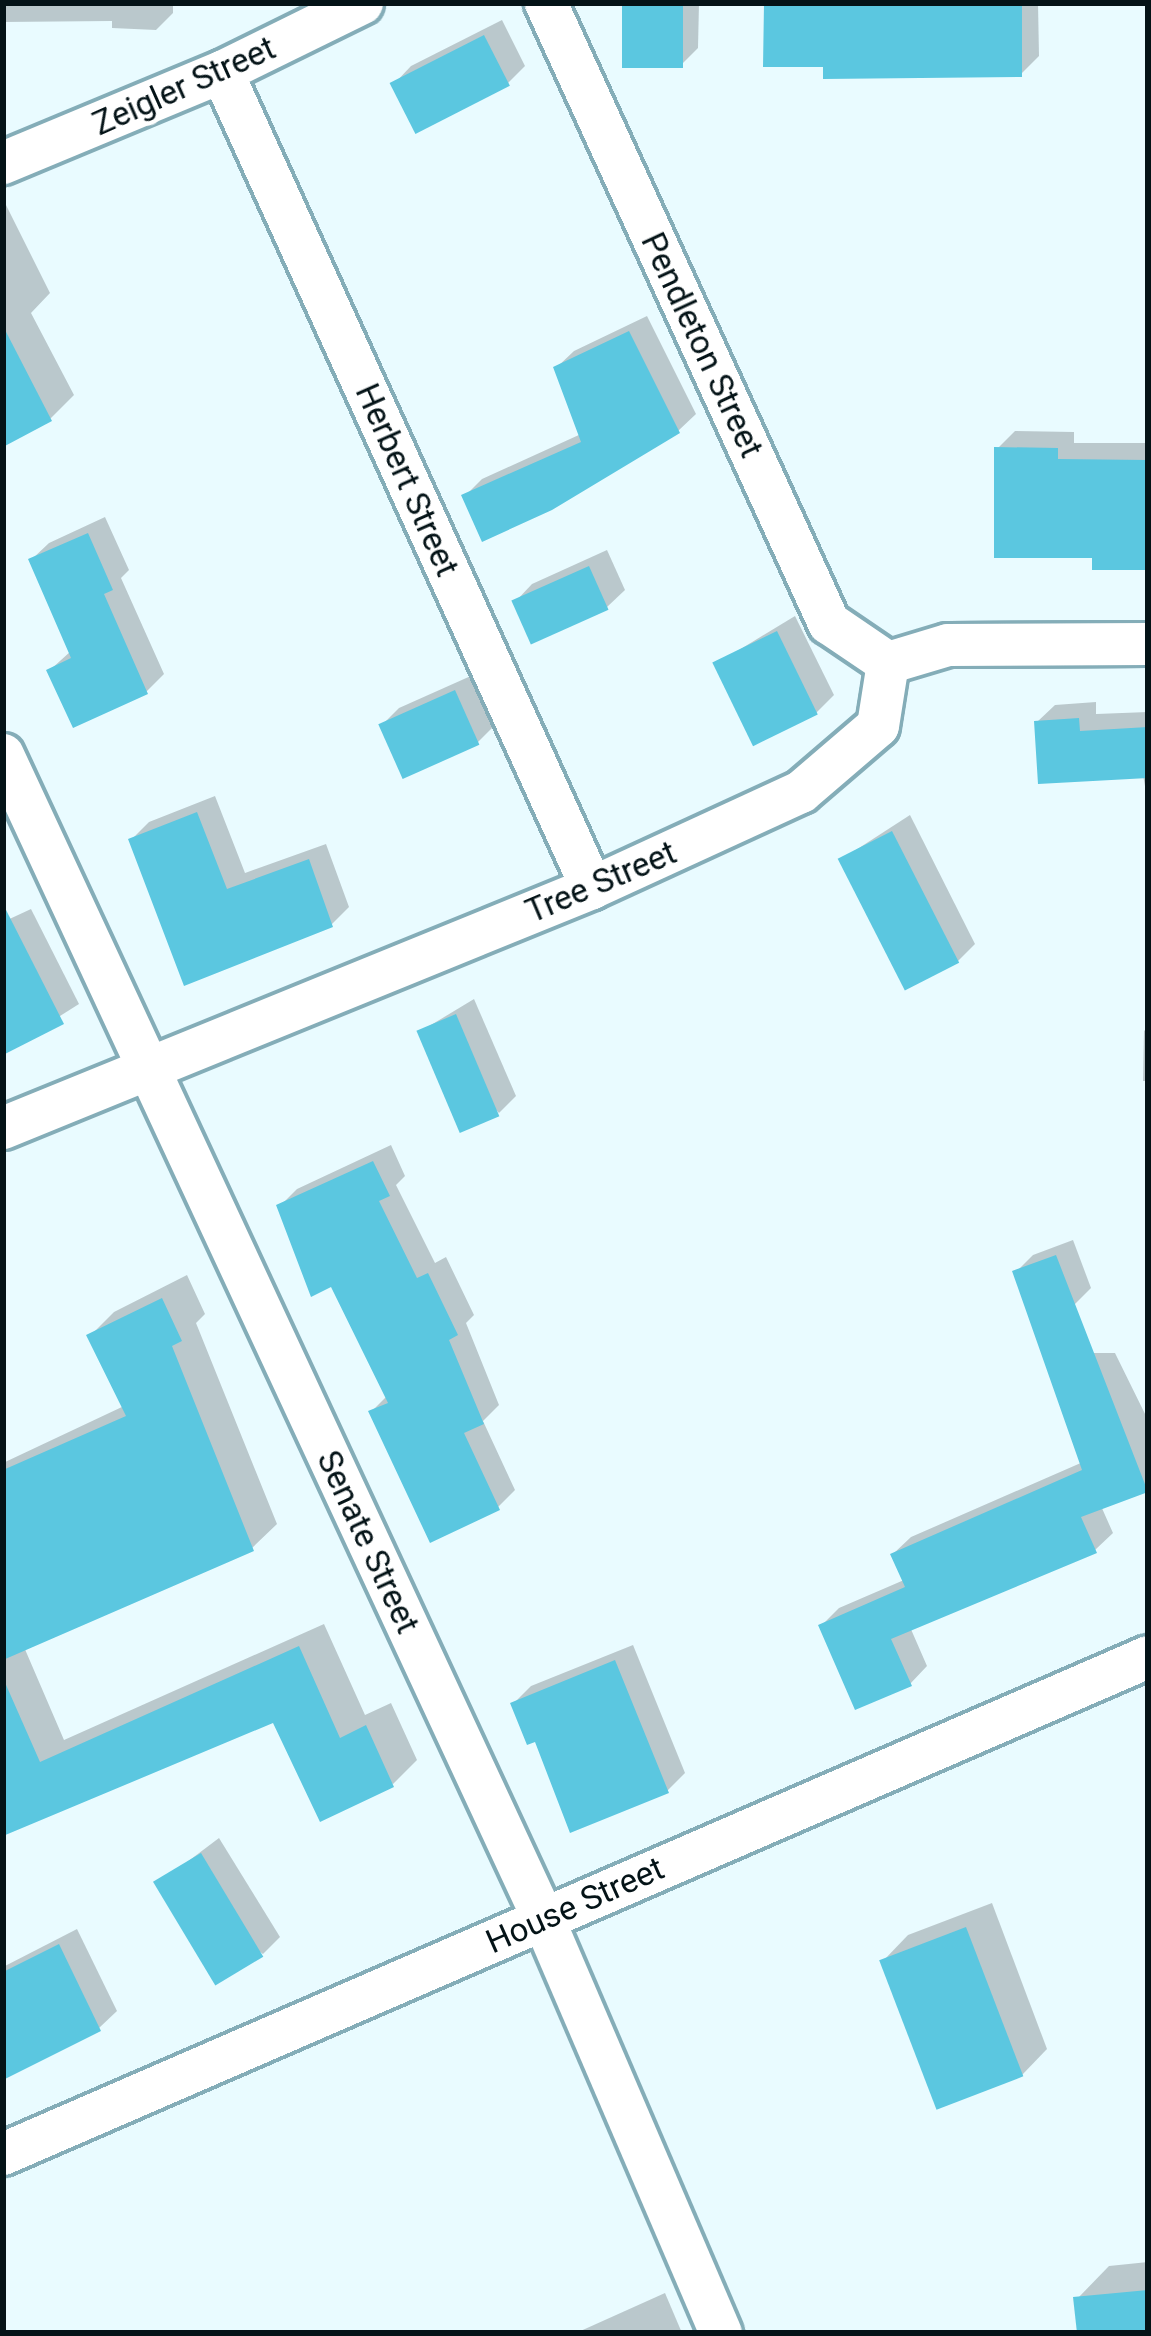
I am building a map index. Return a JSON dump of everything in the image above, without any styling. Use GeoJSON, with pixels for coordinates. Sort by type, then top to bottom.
{"type":"FeatureCollection","features":[{"type":"Feature","properties":{"kind":"street","name":"Zeigler Street"},"geometry":{"type":"LineString","coordinates":[[3,163],[222,72],[362,3]]}},
{"type":"Feature","properties":{"kind":"street","name":"Pendleton Street"},"geometry":{"type":"LineString","coordinates":[[546,3],[829,622],[888,663]]}},
{"type":"Feature","properties":{"kind":"street","name":"Herbert Street"},"geometry":{"type":"LineString","coordinates":[[222,72],[592,888]]}},
{"type":"Feature","properties":{"kind":"street"},"geometry":{"type":"LineString","coordinates":[[888,663],[948,646],[1148,644]]}},
{"type":"Feature","properties":{"kind":"street","name":"Tree Street"},"geometry":{"type":"LineString","coordinates":[[3,1128],[592,888],[801,792],[878,726],[888,663]]}},
{"type":"Feature","properties":{"kind":"street","name":"Senate Street"},"geometry":{"type":"LineString","coordinates":[[3,755],[543,1918],[721,2333]]}},
{"type":"Feature","properties":{"kind":"street","name":"House Street"},"geometry":{"type":"LineString","coordinates":[[3,2154],[1148,1657]]}},
{"type":"Feature","properties":{"kind":"building"},"geometry":{"type":"Polygon","coordinates":[[[622,3],[683,3],[683,68],[622,68],[622,3]]]}},
{"type":"Feature","properties":{"kind":"building"},"geometry":{"type":"Polygon","coordinates":[[[764,3],[1022,3],[1022,77],[823,79],[823,67],[763,67],[764,3]]]}},
{"type":"Feature","properties":{"kind":"building"},"geometry":{"type":"Polygon","coordinates":[[[484,35],[510,86],[415,134],[390,83],[484,35]]]}},
{"type":"Feature","properties":{"kind":"building"},"geometry":{"type":"Polygon","coordinates":[[[3,326],[52,421],[3,447],[3,326]]]}},
{"type":"Feature","properties":{"kind":"building"},"geometry":{"type":"Polygon","coordinates":[[[629,331],[680,433],[552,510],[482,542],[461,495],[581,442],[553,367],[629,331]]]}},
{"type":"Feature","properties":{"kind":"building"},"geometry":{"type":"Polygon","coordinates":[[[994,447],[1058,448],[1058,459],[1148,460],[1148,570],[1092,570],[1092,558],[994,558],[994,447]]]}},
{"type":"Feature","properties":{"kind":"building"},"geometry":{"type":"Polygon","coordinates":[[[88,533],[113,590],[104,594],[148,694],[73,728],[46,670],[71,658],[28,559],[88,533]]]}},
{"type":"Feature","properties":{"kind":"building"},"geometry":{"type":"Polygon","coordinates":[[[589,566],[609,610],[531,644],[511,601],[589,566]]]}},
{"type":"Feature","properties":{"kind":"building"},"geometry":{"type":"Polygon","coordinates":[[[777,631],[818,715],[753,746],[712,663],[777,631]]]}},
{"type":"Feature","properties":{"kind":"building"},"geometry":{"type":"Polygon","coordinates":[[[455,690],[479,745],[403,779],[378,724],[455,690]]]}},
{"type":"Feature","properties":{"kind":"building"},"geometry":{"type":"Polygon","coordinates":[[[1079,718],[1080,731],[1148,727],[1148,778],[1038,784],[1034,721],[1079,718]]]}},
{"type":"Feature","properties":{"kind":"building"},"geometry":{"type":"Polygon","coordinates":[[[197,812],[227,889],[309,859],[333,927],[184,986],[128,839],[197,812]]]}},
{"type":"Feature","properties":{"kind":"building"},"geometry":{"type":"Polygon","coordinates":[[[892,831],[959,963],[905,991],[838,859],[892,831]]]}},
{"type":"Feature","properties":{"kind":"building"},"geometry":{"type":"Polygon","coordinates":[[[3,904],[64,1024],[3,1055],[3,904]]]}},
{"type":"Feature","properties":{"kind":"building"},"geometry":{"type":"Polygon","coordinates":[[[456,1014],[499,1116],[460,1133],[416,1031],[456,1014]]]}},
{"type":"Feature","properties":{"kind":"building"},"geometry":{"type":"Polygon","coordinates":[[[373,1161],[390,1196],[379,1201],[417,1278],[428,1273],[458,1335],[449,1340],[484,1424],[464,1433],[500,1510],[430,1543],[368,1411],[388,1403],[331,1287],[311,1297],[276,1205],[373,1161]]]}},
{"type":"Feature","properties":{"kind":"building"},"geometry":{"type":"Polygon","coordinates":[[[1056,1255],[1148,1492],[1081,1517],[1097,1553],[891,1639],[912,1686],[855,1710],[818,1625],[905,1587],[890,1554],[1082,1470],[1012,1271],[1056,1255]]]}},
{"type":"Feature","properties":{"kind":"building"},"geometry":{"type":"Polygon","coordinates":[[[162,1298],[182,1341],[172,1346],[254,1551],[3,1660],[3,1470],[126,1416],[86,1335],[162,1298]]]}},
{"type":"Feature","properties":{"kind":"building"},"geometry":{"type":"Polygon","coordinates":[[[299,1646],[340,1738],[366,1725],[394,1787],[320,1822],[273,1723],[3,1836],[3,1678],[40,1762],[299,1646]]]}},
{"type":"Feature","properties":{"kind":"building"},"geometry":{"type":"Polygon","coordinates":[[[615,1660],[669,1793],[570,1833],[535,1742],[527,1745],[510,1703],[615,1660]]]}},
{"type":"Feature","properties":{"kind":"building"},"geometry":{"type":"Polygon","coordinates":[[[201,1853],[263,1957],[215,1986],[153,1882],[201,1853]]]}},
{"type":"Feature","properties":{"kind":"building"},"geometry":{"type":"Polygon","coordinates":[[[966,1927],[1023,2076],[937,2110],[879,1960],[966,1927]]]}},
{"type":"Feature","properties":{"kind":"building"},"geometry":{"type":"Polygon","coordinates":[[[59,1944],[101,2031],[3,2080],[3,1972],[59,1944]]]}},
{"type":"Feature","properties":{"kind":"building"},"geometry":{"type":"Polygon","coordinates":[[[1148,2290],[1148,2333],[1077,2333],[1073,2297],[1148,2290]]]}}]}
